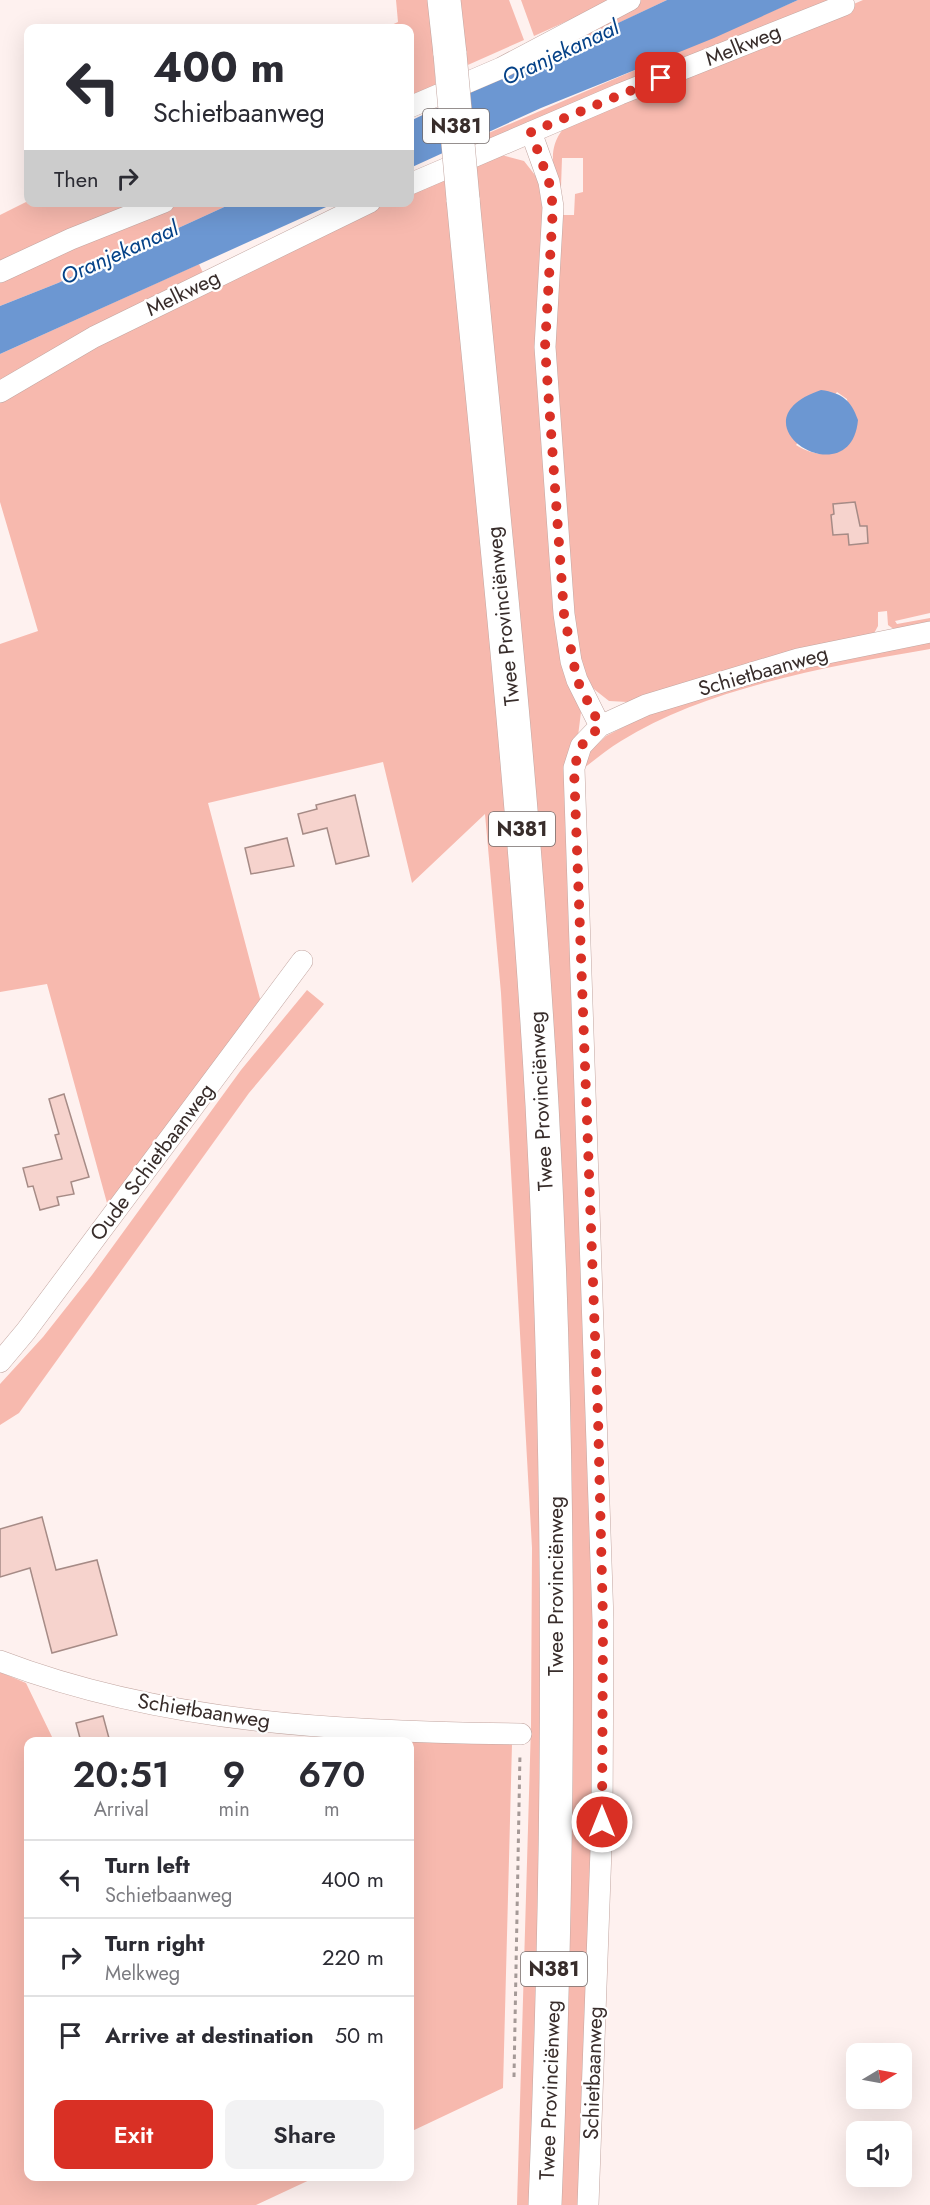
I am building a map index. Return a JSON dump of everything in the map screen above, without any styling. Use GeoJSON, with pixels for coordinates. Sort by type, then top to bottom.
{"type":"FeatureCollection","features":[{"type":"Feature","properties":{"kind":"main road","name":"Twee Provinciënweg"},"geometry":{"type":"LineString","coordinates":[[444,0],[519,781],[542,1105],[555,1484],[557,1733],[553,2003],[545,2205]]}},
{"type":"Feature","properties":{"kind":"street"},"geometry":{"type":"LineString","coordinates":[[414,105],[501,68],[630,0]]}},
{"type":"Feature","properties":{"kind":"street","name":"Melkweg"},"geometry":{"type":"LineString","coordinates":[[414,182],[531,132],[844,5]]}},
{"type":"Feature","properties":{"kind":"street"},"geometry":{"type":"LineString","coordinates":[[531,132],[549,182],[553,207],[545,347],[564,614],[577,680],[600,726]]}},
{"type":"Feature","properties":{"kind":"street"},"geometry":{"type":"LineString","coordinates":[[0,273],[71,239],[151,207]]}},
{"type":"Feature","properties":{"kind":"street","name":"Melkweg"},"geometry":{"type":"LineString","coordinates":[[0,392],[94,337],[360,207]]}},
{"type":"Feature","properties":{"kind":"street","name":"Schietbaanweg"},"geometry":{"type":"LineString","coordinates":[[588,2205],[602,1834],[603,1621],[574,768],[581,746],[600,726],[646,705],[798,659],[930,632]]}},
{"type":"Feature","properties":{"kind":"street","name":"Oude Schietbaanweg"},"geometry":{"type":"LineString","coordinates":[[0,1362],[26,1332],[303,961]]}},
{"type":"Feature","properties":{"kind":"street","name":"Schietbaanweg"},"geometry":{"type":"LineString","coordinates":[[0,1661],[53,1682],[214,1715],[395,1732],[521,1734]]}},
{"type":"Feature","properties":{"kind":"path"},"geometry":{"type":"LineString","coordinates":[[514,2077],[521,1734]]}},
{"type":"Feature","properties":{"kind":"shaded area"},"geometry":{"type":"Polygon","coordinates":[[[396,0],[434,0],[436,88],[414,98],[414,24],[394,24],[398,22],[396,0]]]}},
{"type":"Feature","properties":{"kind":"shaded area"},"geometry":{"type":"Polygon","coordinates":[[[454,0],[509,0],[524,40],[461,68],[454,0]]]}},
{"type":"Feature","properties":{"kind":"shaded area"},"geometry":{"type":"Polygon","coordinates":[[[521,0],[614,0],[534,36],[521,0]]]}},
{"type":"Feature","properties":{"kind":"shaded area"},"geometry":{"type":"Polygon","coordinates":[[[639,0],[667,0],[470,94],[469,87],[639,0]]]}},
{"type":"Feature","properties":{"kind":"shaded area"},"geometry":{"type":"Polygon","coordinates":[[[798,0],[842,0],[488,141],[484,135],[798,0]]]}},
{"type":"Feature","properties":{"kind":"shaded area"},"geometry":{"type":"Polygon","coordinates":[[[863,0],[930,0],[930,613],[895,621],[897,624],[930,618],[930,628],[899,633],[888,625],[887,611],[878,612],[878,626],[871,639],[628,702],[609,701],[590,686],[573,639],[551,374],[561,215],[574,215],[575,194],[583,192],[583,158],[562,158],[561,187],[557,188],[553,150],[563,129],[863,0]],[[837,392],[796,445],[811,452],[826,454],[846,446],[852,440],[847,399],[837,392]]]}},
{"type":"Feature","properties":{"kind":"shaded area"},"geometry":{"type":"Polygon","coordinates":[[[498,154],[524,161],[542,184],[566,664],[581,712],[578,736],[596,1609],[584,2205],[556,2205],[568,1736],[474,163],[498,154]]]}},
{"type":"Feature","properties":{"kind":"shaded area"},"geometry":{"type":"Polygon","coordinates":[[[445,175],[524,982],[547,1583],[536,2205],[517,2205],[531,1725],[532,1548],[501,993],[485,814],[412,883],[383,762],[208,803],[263,1010],[110,1214],[47,984],[0,992],[0,644],[38,631],[0,502],[0,398],[67,357],[302,240],[377,207],[414,207],[414,190],[445,175]]]}},
{"type":"Feature","properties":{"kind":"shaded area"},"geometry":{"type":"Polygon","coordinates":[[[24,203],[24,207],[138,207],[0,267],[0,215],[24,203]]]}},
{"type":"Feature","properties":{"kind":"shaded area"},"geometry":{"type":"Polygon","coordinates":[[[165,207],[224,207],[58,283],[0,306],[0,278],[119,224],[165,207]]]}},
{"type":"Feature","properties":{"kind":"shaded area"},"geometry":{"type":"Polygon","coordinates":[[[199,264],[205,277],[0,386],[0,354],[199,264]]]}},
{"type":"Feature","properties":{"kind":"shaded area"},"geometry":{"type":"Polygon","coordinates":[[[930,636],[930,649],[811,671],[692,706],[655,722],[621,741],[584,768],[589,752],[606,736],[676,700],[930,636]]]}},
{"type":"Feature","properties":{"kind":"shaded area"},"geometry":{"type":"Polygon","coordinates":[[[307,990],[324,1004],[249,1093],[19,1413],[0,1425],[0,1384],[43,1337],[92,1275],[241,1070],[307,990]]]}},
{"type":"Feature","properties":{"kind":"shaded area"},"geometry":{"type":"Polygon","coordinates":[[[0,1672],[26,1683],[52,1737],[24,1737],[24,2181],[307,2181],[256,2205],[0,2205],[0,1672]]]}},
{"type":"Feature","properties":{"kind":"shaded area"},"geometry":{"type":"Polygon","coordinates":[[[323,1734],[380,1737],[323,1737],[323,1734]]]}},
{"type":"Feature","properties":{"kind":"shaded area"},"geometry":{"type":"Polygon","coordinates":[[[414,1739],[512,1744],[503,2088],[414,2130],[414,1739]]]}},
{"type":"Feature","properties":{"kind":"water","name":"Oranjekanaal"},"geometry":{"type":"Polygon","coordinates":[[[667,0],[798,0],[714,38],[541,108],[414,166],[414,119],[667,0]]]}},
{"type":"Feature","properties":{"kind":"water"},"geometry":{"type":"Polygon","coordinates":[[[224,207],[326,207],[0,354],[0,306],[58,283],[224,207]]]}},
{"type":"Feature","properties":{"kind":"water"},"geometry":{"type":"Polygon","coordinates":[[[821,390],[835,393],[845,399],[858,420],[851,443],[836,453],[818,454],[802,447],[790,434],[786,419],[795,404],[821,390]]]}},
{"type":"Feature","properties":{"kind":"building"},"geometry":{"type":"Polygon","coordinates":[[[855,502],[860,526],[867,526],[868,543],[849,545],[848,534],[833,535],[831,515],[834,514],[833,504],[855,502]]]}},
{"type":"Feature","properties":{"kind":"building"},"geometry":{"type":"Polygon","coordinates":[[[355,795],[369,856],[336,864],[327,828],[303,834],[298,814],[317,809],[316,805],[355,795]]]}},
{"type":"Feature","properties":{"kind":"building"},"geometry":{"type":"Polygon","coordinates":[[[287,838],[294,866],[251,874],[245,848],[287,838]]]}},
{"type":"Feature","properties":{"kind":"building"},"geometry":{"type":"Polygon","coordinates":[[[64,1094],[89,1177],[71,1182],[74,1194],[57,1197],[59,1205],[40,1210],[33,1186],[28,1187],[23,1168],[62,1159],[55,1135],[59,1134],[49,1099],[64,1094]]]}},
{"type":"Feature","properties":{"kind":"building"},"geometry":{"type":"Polygon","coordinates":[[[42,1517],[56,1570],[97,1560],[117,1635],[52,1653],[30,1568],[0,1577],[0,1529],[42,1517]]]}},
{"type":"Feature","properties":{"kind":"building"},"geometry":{"type":"Polygon","coordinates":[[[103,1716],[109,1737],[80,1737],[76,1723],[103,1716]]]}},
{"type":"Feature","properties":{"kind":"route"},"geometry":{"type":"LineString","coordinates":[[602,1822],[603,1621],[598,1417],[574,768],[581,746],[600,726],[577,680],[571,661],[564,614],[545,347],[553,207],[549,182],[531,132],[661,78]]}}]}
